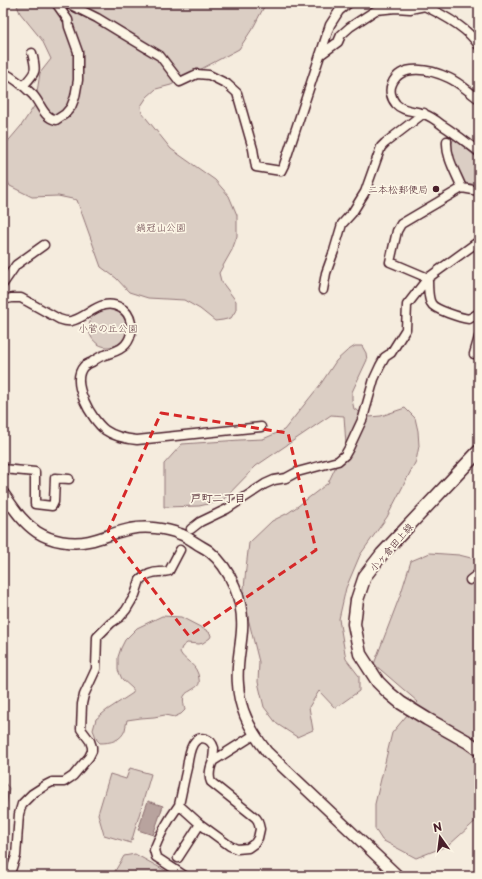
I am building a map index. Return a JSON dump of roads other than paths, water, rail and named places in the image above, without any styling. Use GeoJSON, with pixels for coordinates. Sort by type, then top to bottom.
{"type":"FeatureCollection","features":[{"type":"Feature","properties":{"kind":"main road","name":"小ヶ倉田上線"},"geometry":{"type":"LineString","coordinates":[[479,451],[382,554],[365,576],[357,600],[354,624],[360,654],[378,682],[401,703],[479,750]]}},
{"type":"Feature","properties":{"kind":"street"},"geometry":{"type":"LineString","coordinates":[[3,72],[34,96],[45,114],[50,119],[56,120],[65,114],[71,107],[75,97],[78,80],[78,52],[69,28],[68,20],[56,3]]}},
{"type":"Feature","properties":{"kind":"street"},"geometry":{"type":"LineString","coordinates":[[67,3],[97,18],[160,56],[180,82],[197,74],[209,75],[227,84],[237,93],[253,149],[256,167],[281,171],[330,25],[339,11],[349,3]]}},
{"type":"Feature","properties":{"kind":"street"},"geometry":{"type":"LineString","coordinates":[[320,55],[338,42],[341,35],[350,27],[376,10],[396,8],[410,9],[421,5],[452,20],[466,31],[479,46]]}},
{"type":"Feature","properties":{"kind":"street"},"geometry":{"type":"LineString","coordinates":[[23,86],[33,75],[35,65],[32,53]]}},
{"type":"Feature","properties":{"kind":"street"},"geometry":{"type":"LineString","coordinates":[[479,99],[449,78],[424,70],[412,69],[403,72],[395,78],[390,90],[393,100],[397,105],[408,110],[424,113],[454,132],[479,152]]}},
{"type":"Feature","properties":{"kind":"street"},"geometry":{"type":"LineString","coordinates":[[323,290],[326,273],[342,224],[352,213],[365,192],[381,147],[424,113]]}},
{"type":"Feature","properties":{"kind":"street"},"geometry":{"type":"LineString","coordinates":[[448,141],[447,149],[449,158],[462,188]]}},
{"type":"Feature","properties":{"kind":"street"},"geometry":{"type":"LineString","coordinates":[[428,278],[390,262],[397,231],[402,224],[462,188],[479,191]]}},
{"type":"Feature","properties":{"kind":"street"},"geometry":{"type":"LineString","coordinates":[[191,529],[200,522],[227,508],[265,484],[274,480],[286,478],[297,472],[338,461],[345,455],[363,418],[374,379],[380,366],[385,357],[391,353],[406,329],[407,305],[428,278],[479,241]]}},
{"type":"Feature","properties":{"kind":"street"},"geometry":{"type":"LineString","coordinates":[[3,284],[16,264],[44,245]]}},
{"type":"Feature","properties":{"kind":"street"},"geometry":{"type":"LineString","coordinates":[[428,278],[430,303],[434,307],[461,318],[469,319],[479,313]]}},
{"type":"Feature","properties":{"kind":"street"},"geometry":{"type":"LineString","coordinates":[[3,300],[22,298],[65,321],[71,321],[103,306],[113,305],[122,308],[126,312],[131,323],[132,330],[126,344],[84,366],[79,376],[79,383],[85,404],[95,421],[106,431],[119,437],[137,440],[261,427]]}},
{"type":"Feature","properties":{"kind":"street"},"geometry":{"type":"LineString","coordinates":[[474,354],[479,337]]}},
{"type":"Feature","properties":{"kind":"street"},"geometry":{"type":"LineString","coordinates":[[3,470],[35,472],[35,504],[52,506],[54,502],[55,478],[69,479]]}},
{"type":"Feature","properties":{"kind":"street"},"geometry":{"type":"LineString","coordinates":[[3,493],[18,515],[36,531],[50,539],[69,542],[82,542],[130,529],[144,527],[182,534],[219,560],[229,575],[240,604],[242,629],[237,671],[238,686],[243,712],[254,735],[267,752],[398,876]]}},
{"type":"Feature","properties":{"kind":"street"},"geometry":{"type":"LineString","coordinates":[[8,876],[16,856],[19,814],[22,804],[32,794],[46,785],[52,782],[64,782],[73,776],[89,757],[92,751],[90,741],[82,729],[82,704],[96,669],[97,637],[126,610],[135,595],[140,580],[143,577],[157,572],[169,571],[180,550]]}},
{"type":"Feature","properties":{"kind":"street"},"geometry":{"type":"LineString","coordinates":[[470,580],[479,573]]}},
{"type":"Feature","properties":{"kind":"street"},"geometry":{"type":"LineString","coordinates":[[213,761],[254,735]]}},
{"type":"Feature","properties":{"kind":"street"},"geometry":{"type":"LineString","coordinates":[[179,805],[200,824],[230,846],[237,849],[244,849],[251,846],[255,843],[260,832],[256,818],[212,782],[209,775],[213,761],[214,749],[210,741],[207,739],[198,739],[195,741],[190,752],[179,805],[164,827],[154,850],[156,857],[185,876]]}},
{"type":"Feature","properties":{"kind":"street"},"geometry":{"type":"LineString","coordinates":[[178,858],[200,824]]}},
{"type":"Feature","properties":{"kind":"place","name":"二本松郵便局"},"geometry":{"type":"Point","coordinates":[436,189]}},
{"type":"Feature","properties":{"kind":"district","name":"戸町二丁目"},"geometry":{"type":"Point","coordinates":[218,498]}},
{"type":"Feature","properties":{"kind":"park label","name":"鍋冠山公園"},"geometry":{"type":"Point","coordinates":[161,227]}},
{"type":"Feature","properties":{"kind":"park label","name":"小菅の丘公園"},"geometry":{"type":"Point","coordinates":[108,328]}}]}
